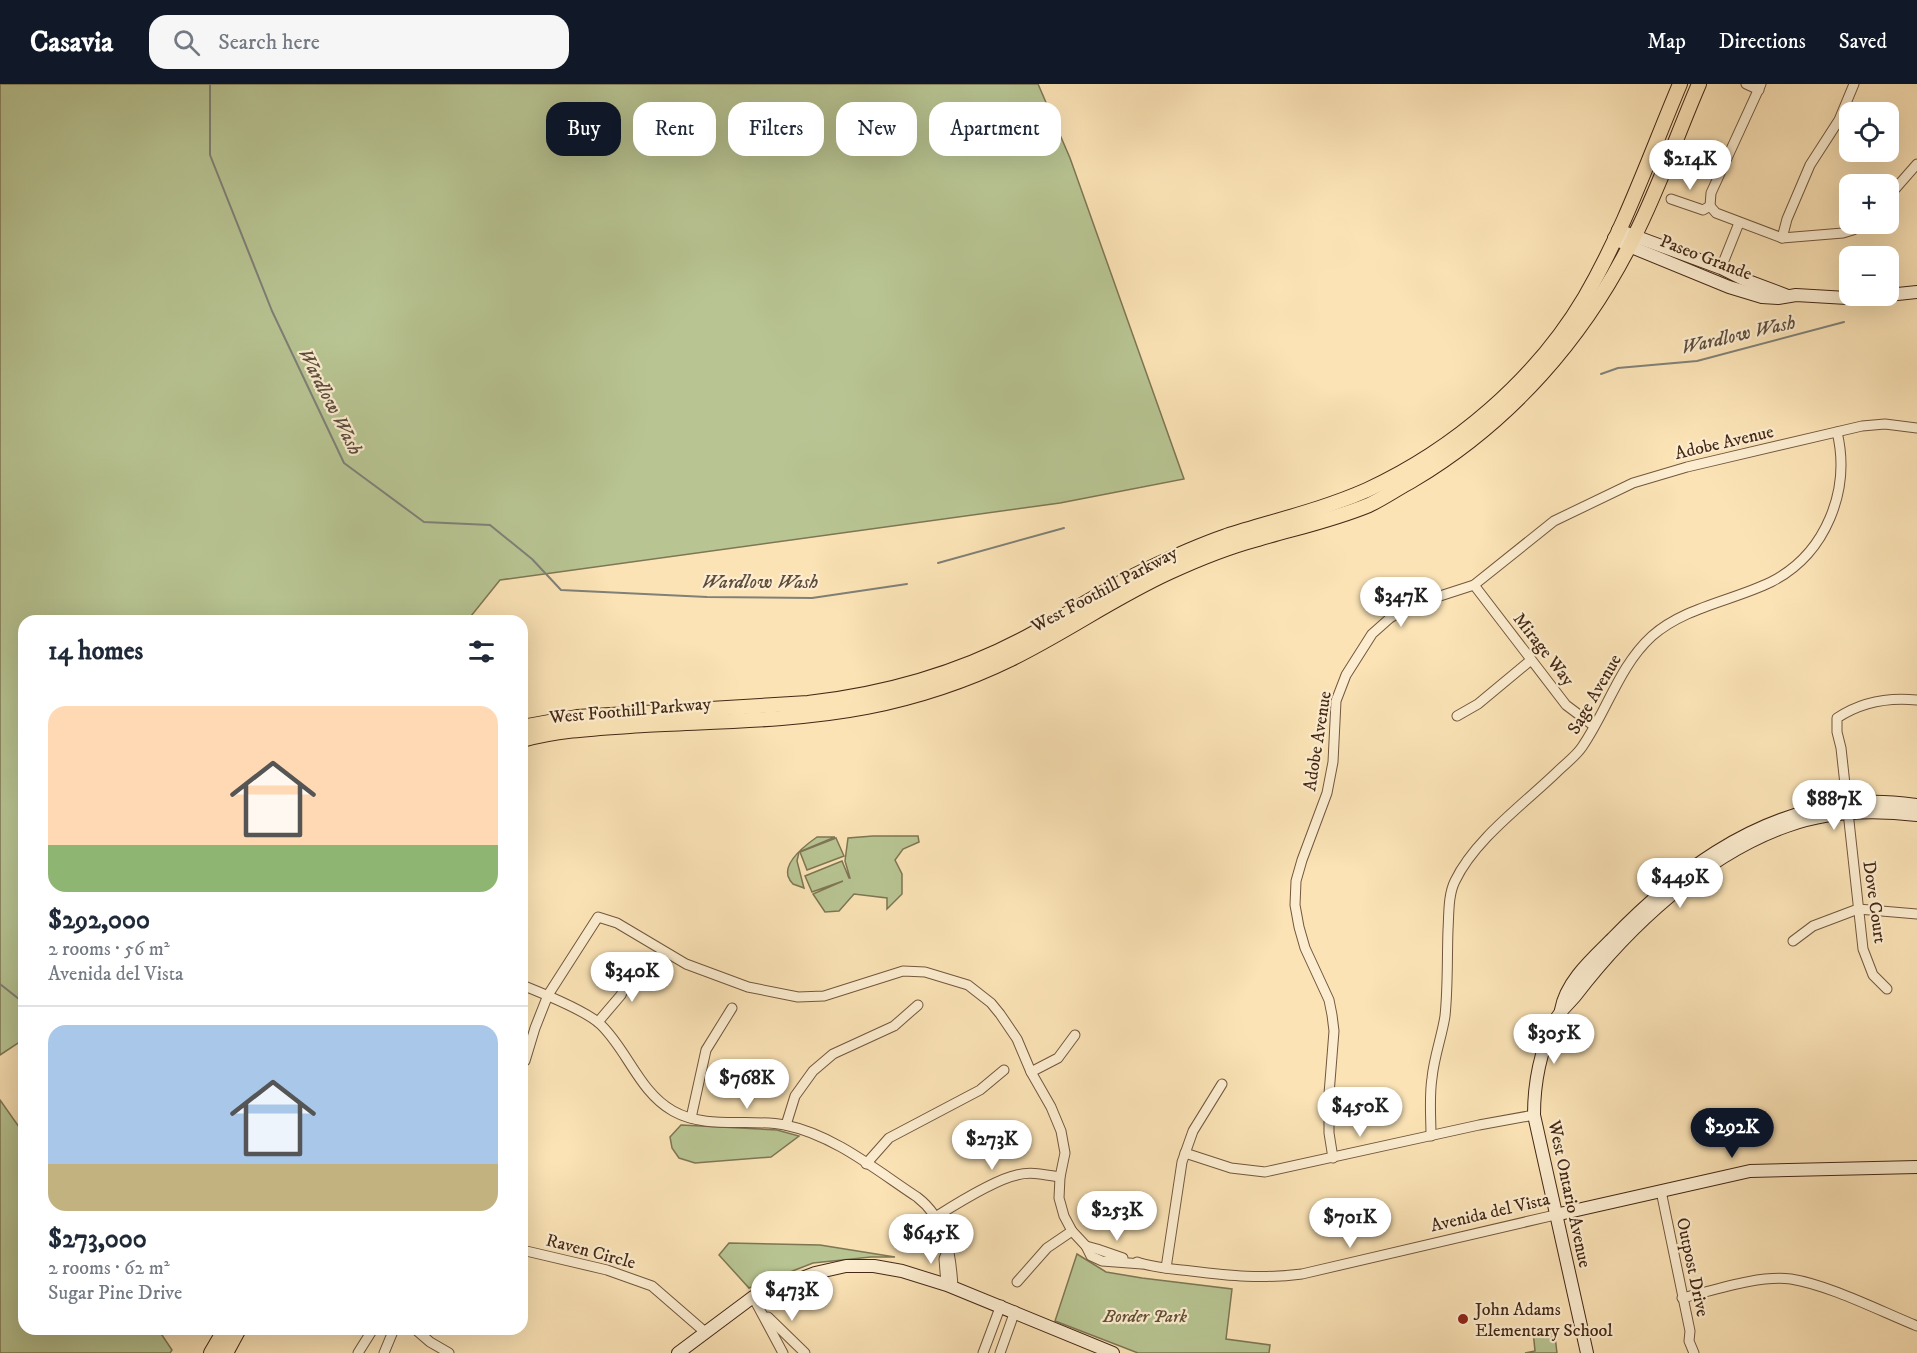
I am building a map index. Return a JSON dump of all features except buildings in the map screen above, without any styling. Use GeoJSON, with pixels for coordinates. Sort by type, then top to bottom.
{"type":"FeatureCollection","features":[{"type":"Feature","properties":{"kind":"main road","name":"West Foothill Parkway"},"geometry":{"type":"LineString","coordinates":[[528,726],[577,717],[808,703],[853,697],[916,682],[1000,650],[1034,633],[1126,579],[1159,563],[1224,537],[1330,504],[1366,490],[1448,443],[1484,414],[1545,352],[1585,296],[1616,234],[1680,84]]}},
{"type":"Feature","properties":{"kind":"main road","name":"West Foothill Parkway"},"geometry":{"type":"LineString","coordinates":[[528,739],[568,731],[811,715],[899,700],[943,687],[1014,658],[1129,592],[1173,570],[1254,540],[1370,504],[1411,481],[1467,444],[1527,391],[1566,346],[1592,311],[1632,241],[1699,84]]}},
{"type":"Feature","properties":{"kind":"main road","name":"Paseo Grande"},"geometry":{"type":"LineString","coordinates":[[1616,234],[1762,297],[1839,298]]}},
{"type":"Feature","properties":{"kind":"main road","name":"Paseo Grande"},"geometry":{"type":"LineString","coordinates":[[1632,241],[1721,268],[1788,296]]}},
{"type":"Feature","properties":{"kind":"main road"},"geometry":{"type":"LineString","coordinates":[[1899,294],[1917,292]]}},
{"type":"Feature","properties":{"kind":"main road","name":"West Ontario Avenue"},"geometry":{"type":"LineString","coordinates":[[1587,1353],[1534,1116],[1536,1078],[1542,1052],[1561,1010],[1571,1001],[1591,974],[1648,915],[1703,872],[1750,843],[1787,826],[1865,802],[1917,805]]}},
{"type":"Feature","properties":{"kind":"main road","name":"West Ontario Avenue"},"geometry":{"type":"LineString","coordinates":[[1848,809],[1917,814]]}},
{"type":"Feature","properties":{"kind":"main road","name":"Avenida del Vista"},"geometry":{"type":"LineString","coordinates":[[1555,1215],[1750,1171],[1917,1167]]}},
{"type":"Feature","properties":{"kind":"main road"},"geometry":{"type":"LineString","coordinates":[[678,1353],[753,1297],[815,1272],[846,1266],[874,1266],[902,1271],[950,1285],[1113,1353]]}},
{"type":"Feature","properties":{"kind":"main road"},"geometry":{"type":"LineString","coordinates":[[211,1353],[222,1335]]}},
{"type":"Feature","properties":{"kind":"main road"},"geometry":{"type":"LineString","coordinates":[[226,1353],[236,1335]]}},
{"type":"Feature","properties":{"kind":"street"},"geometry":{"type":"LineString","coordinates":[[1746,84],[1760,87],[1712,193],[1710,206],[1716,213],[1782,238],[1839,233]]}},
{"type":"Feature","properties":{"kind":"street"},"geometry":{"type":"LineString","coordinates":[[1782,238],[1787,219],[1810,165],[1839,120],[1854,84]]}},
{"type":"Feature","properties":{"kind":"street"},"geometry":{"type":"LineString","coordinates":[[1899,184],[1917,164]]}},
{"type":"Feature","properties":{"kind":"street"},"geometry":{"type":"LineString","coordinates":[[1671,199],[1703,210],[1710,206]]}},
{"type":"Feature","properties":{"kind":"street"},"geometry":{"type":"LineString","coordinates":[[1721,268],[1739,223]]}},
{"type":"Feature","properties":{"kind":"street","name":"Adobe Avenue"},"geometry":{"type":"LineString","coordinates":[[1333,1158],[1329,1133],[1329,1094],[1334,1031],[1332,1015],[1329,1000],[1305,948],[1295,905],[1296,881],[1328,793],[1333,762],[1336,701],[1346,675],[1372,634],[1390,618],[1410,606],[1474,585],[1554,521],[1632,483],[1687,466],[1862,426],[1885,424],[1917,428]]}},
{"type":"Feature","properties":{"kind":"street","name":"Sage Avenue"},"geometry":{"type":"LineString","coordinates":[[1431,1136],[1431,1078],[1445,1016],[1449,907],[1455,881],[1474,852],[1517,807],[1581,748],[1628,666],[1641,647],[1653,635],[1681,616],[1771,581],[1800,561],[1812,549],[1832,516],[1838,496],[1841,463],[1837,432]]}},
{"type":"Feature","properties":{"kind":"street","name":"Mirage Way"},"geometry":{"type":"LineString","coordinates":[[1474,585],[1566,705],[1594,726]]}},
{"type":"Feature","properties":{"kind":"street"},"geometry":{"type":"LineString","coordinates":[[1456,716],[1478,704],[1531,660]]}},
{"type":"Feature","properties":{"kind":"street","name":"Dove Court"},"geometry":{"type":"LineString","coordinates":[[1887,989],[1873,975],[1863,949],[1837,718],[1852,708],[1883,700],[1917,700]]}},
{"type":"Feature","properties":{"kind":"street"},"geometry":{"type":"LineString","coordinates":[[1793,940],[1813,926],[1858,909],[1917,914]]}},
{"type":"Feature","properties":{"kind":"street","name":"Avenida del Vista"},"geometry":{"type":"LineString","coordinates":[[548,995],[598,917],[617,923],[686,964],[748,987],[798,997],[824,996],[903,971],[925,972],[968,985],[991,1003],[1017,1039],[1031,1072],[1051,1107],[1061,1131],[1065,1153],[1059,1198],[1064,1216],[1071,1231],[1086,1246],[1091,1256],[1102,1261],[1142,1264],[1242,1278],[1272,1278],[1302,1274],[1555,1215]]}},
{"type":"Feature","properties":{"kind":"street"},"geometry":{"type":"LineString","coordinates":[[598,1022],[621,995],[635,964]]}},
{"type":"Feature","properties":{"kind":"street"},"geometry":{"type":"LineString","coordinates":[[528,987],[548,995],[598,1022],[612,1037],[651,1093],[671,1110],[691,1118],[715,1122],[786,1125],[807,1130],[824,1137],[917,1197],[937,1216],[944,1234],[951,1261],[950,1285]]}},
{"type":"Feature","properties":{"kind":"street"},"geometry":{"type":"LineString","coordinates":[[528,1050],[548,995]]}},
{"type":"Feature","properties":{"kind":"street"},"geometry":{"type":"LineString","coordinates":[[786,1125],[795,1095],[813,1071],[832,1054],[894,1026],[918,1005]]}},
{"type":"Feature","properties":{"kind":"street"},"geometry":{"type":"LineString","coordinates":[[691,1118],[706,1050],[732,1008]]}},
{"type":"Feature","properties":{"kind":"street"},"geometry":{"type":"LineString","coordinates":[[1031,1072],[1058,1058],[1075,1035]]}},
{"type":"Feature","properties":{"kind":"street"},"geometry":{"type":"LineString","coordinates":[[866,1164],[889,1138],[980,1090],[1004,1070]]}},
{"type":"Feature","properties":{"kind":"street"},"geometry":{"type":"LineString","coordinates":[[1166,1268],[1182,1162],[1193,1131],[1222,1084]]}},
{"type":"Feature","properties":{"kind":"street"},"geometry":{"type":"LineString","coordinates":[[1185,1153],[1231,1168],[1265,1172],[1479,1125],[1534,1116]]}},
{"type":"Feature","properties":{"kind":"street"},"geometry":{"type":"LineString","coordinates":[[937,1216],[1019,1174],[1038,1173],[1060,1177]]}},
{"type":"Feature","properties":{"kind":"street","name":"Outpost Drive"},"geometry":{"type":"LineString","coordinates":[[1661,1191],[1690,1331],[1689,1341],[1693,1351]]}},
{"type":"Feature","properties":{"kind":"street"},"geometry":{"type":"LineString","coordinates":[[1017,1282],[1047,1248],[1071,1231]]}},
{"type":"Feature","properties":{"kind":"street","name":"Raven Circle"},"geometry":{"type":"LineString","coordinates":[[528,1251],[607,1270],[651,1286],[705,1332]]}},
{"type":"Feature","properties":{"kind":"street"},"geometry":{"type":"LineString","coordinates":[[1682,1298],[1761,1280],[1790,1279],[1817,1285],[1917,1326]]}},
{"type":"Feature","properties":{"kind":"street"},"geometry":{"type":"LineString","coordinates":[[753,1297],[783,1353]]}},
{"type":"Feature","properties":{"kind":"street"},"geometry":{"type":"LineString","coordinates":[[983,1353],[1001,1305]]}},
{"type":"Feature","properties":{"kind":"street"},"geometry":{"type":"LineString","coordinates":[[761,1310],[805,1353]]}},
{"type":"Feature","properties":{"kind":"street"},"geometry":{"type":"LineString","coordinates":[[1000,1353],[1015,1311]]}},
{"type":"Feature","properties":{"kind":"street"},"geometry":{"type":"LineString","coordinates":[[358,1353],[369,1335]]}},
{"type":"Feature","properties":{"kind":"street"},"geometry":{"type":"LineString","coordinates":[[384,1353],[392,1335]]}},
{"type":"Feature","properties":{"kind":"street"},"geometry":{"type":"LineString","coordinates":[[422,1335],[449,1353]]}},
{"type":"Feature","properties":{"kind":"green space"},"geometry":{"type":"Polygon","coordinates":[[[0,84],[1038,84],[1046,102],[929,102],[929,156],[1061,156],[1061,137],[1184,479],[1060,503],[500,580],[472,615],[18,615],[18,1043],[0,1055],[0,84]]]}},
{"type":"Feature","properties":{"kind":"green space"},"geometry":{"type":"Polygon","coordinates":[[[918,836],[919,842],[903,849],[895,860],[902,874],[902,894],[887,909],[887,898],[854,894],[839,911],[825,912],[813,894],[843,881],[812,892],[805,876],[842,861],[850,878],[845,861],[848,838],[918,836]]]}},
{"type":"Feature","properties":{"kind":"green space"},"geometry":{"type":"Polygon","coordinates":[[[817,837],[835,837],[799,852],[817,837]]]}},
{"type":"Feature","properties":{"kind":"green space"},"geometry":{"type":"Polygon","coordinates":[[[836,838],[844,856],[807,870],[800,852],[836,838]]]}},
{"type":"Feature","properties":{"kind":"green space"},"geometry":{"type":"Polygon","coordinates":[[[799,852],[797,861],[804,888],[793,884],[790,880],[789,865],[799,852]]]}},
{"type":"Feature","properties":{"kind":"green space"},"geometry":{"type":"Polygon","coordinates":[[[0,1100],[18,1126],[18,1335],[162,1335],[172,1350],[170,1353],[0,1353],[0,1100]]]}},
{"type":"Feature","properties":{"kind":"green space"},"geometry":{"type":"Polygon","coordinates":[[[681,1125],[777,1130],[799,1136],[771,1157],[695,1163],[679,1158],[672,1148],[670,1137],[681,1125]]]}},
{"type":"Feature","properties":{"kind":"green space"},"geometry":{"type":"Polygon","coordinates":[[[729,1243],[820,1245],[895,1257],[813,1263],[749,1288],[719,1255],[729,1243]]]}},
{"type":"Feature","properties":{"kind":"green space","name":"Border Park"},"geometry":{"type":"Polygon","coordinates":[[[1077,1254],[1106,1272],[1232,1289],[1226,1339],[1270,1345],[1269,1353],[1138,1353],[1055,1321],[1077,1254]]]}},
{"type":"Feature","properties":{"kind":"green space"},"geometry":{"type":"Polygon","coordinates":[[[1554,1328],[1557,1353],[1525,1353],[1535,1351],[1533,1331],[1554,1328]]]}},
{"type":"Feature","properties":{"kind":"waterway","name":"Wardlow Wash"},"geometry":{"type":"LineString","coordinates":[[210,84],[210,155],[272,311],[344,463],[424,522],[490,525],[532,559],[561,590],[707,597],[812,598],[907,584]]}},
{"type":"Feature","properties":{"kind":"waterway","name":"Wardlow Wash"},"geometry":{"type":"LineString","coordinates":[[1601,374],[1618,368],[1697,361],[1844,322]]}},
{"type":"Feature","properties":{"kind":"waterway","name":"Wardlow Wash"},"geometry":{"type":"LineString","coordinates":[[938,563],[1064,528]]}},
{"type":"Feature","properties":{"kind":"waterway"},"geometry":{"type":"LineString","coordinates":[[0,984],[18,998]]}},
{"type":"Feature","properties":{"kind":"place","name":"John Adams Elementary School"},"geometry":{"type":"Point","coordinates":[1463,1319]}}]}
